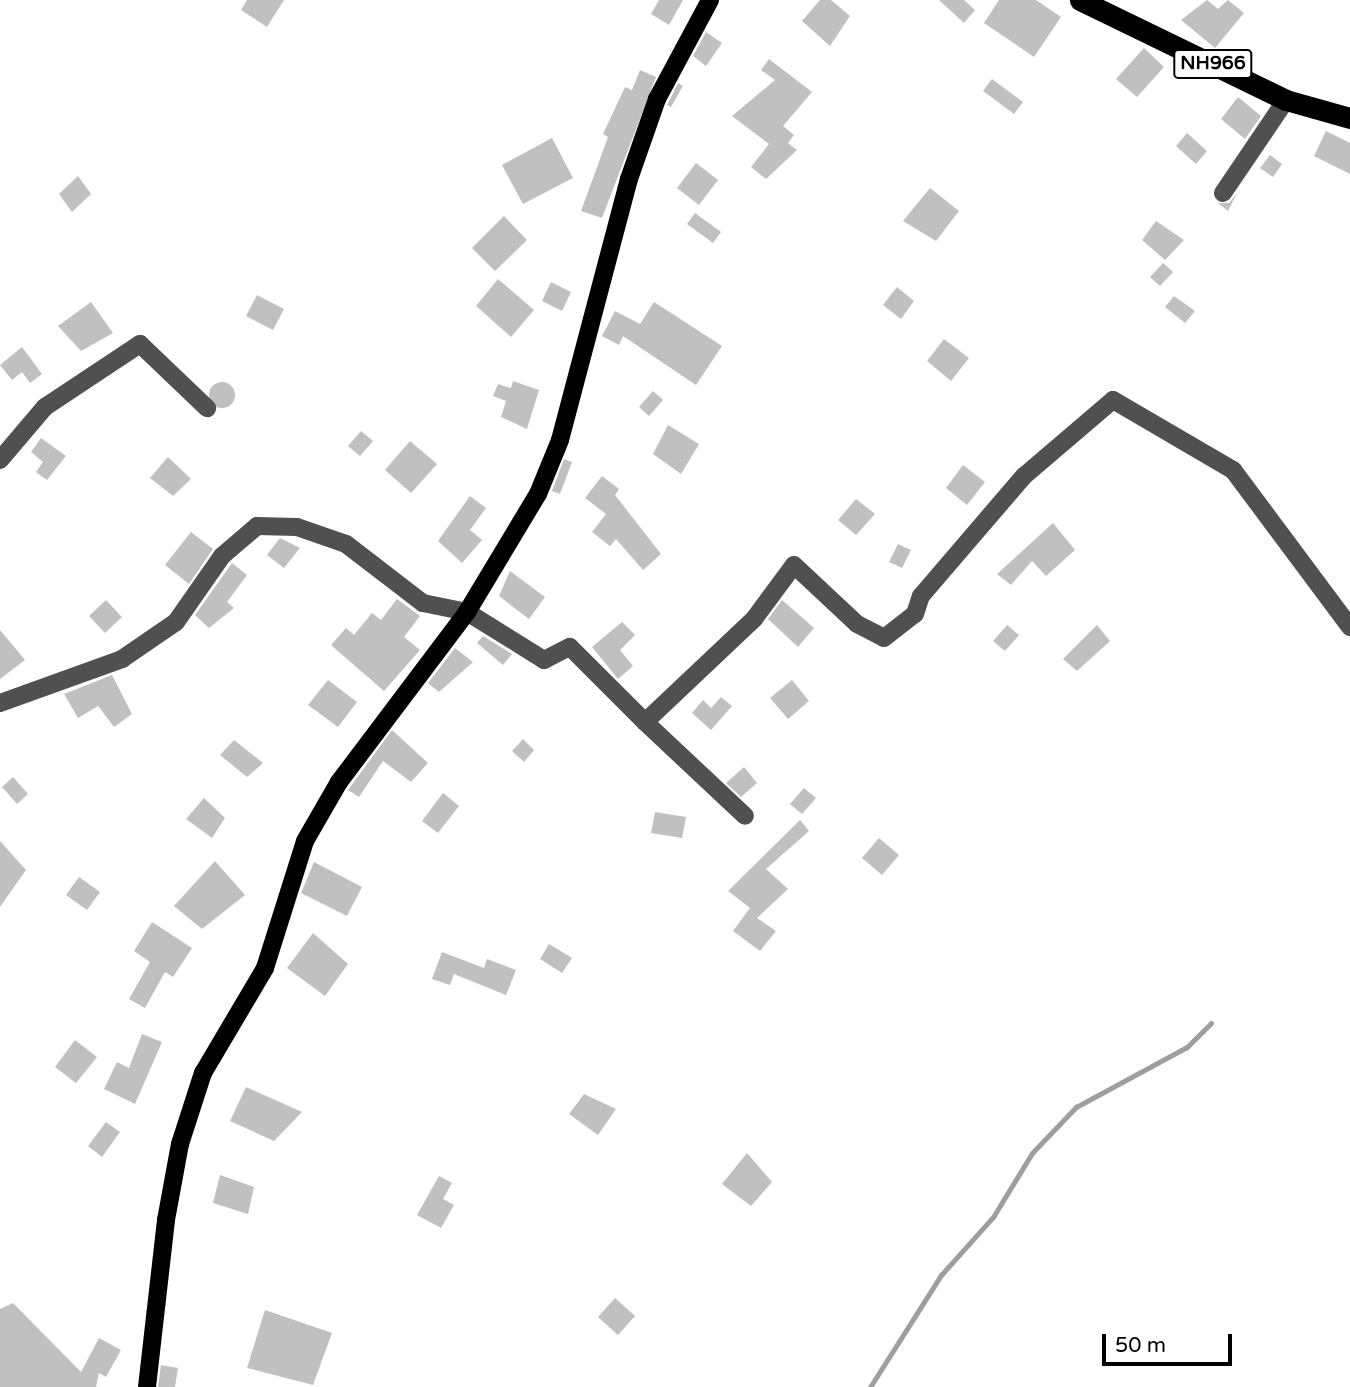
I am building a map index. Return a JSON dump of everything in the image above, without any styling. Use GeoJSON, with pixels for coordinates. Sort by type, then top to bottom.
{"type":"FeatureCollection","features":[{"type":"Feature","properties":{"kind":"highway","name":"NH966"},"geometry":{"type":"LineString","coordinates":[[1080,0],[1286,100],[1350,118]]}},
{"type":"Feature","properties":{"kind":"main road"},"geometry":{"type":"LineString","coordinates":[[147,1387],[168,1207],[203,1073],[265,968],[305,841],[326,805],[467,612],[516,536],[560,440],[629,179],[657,99],[710,0]]}},
{"type":"Feature","properties":{"kind":"street"},"geometry":{"type":"LineString","coordinates":[[1223,192],[1286,100]]}},
{"type":"Feature","properties":{"kind":"street"},"geometry":{"type":"LineString","coordinates":[[0,460],[45,407],[140,344],[207,408]]}},
{"type":"Feature","properties":{"kind":"street"},"geometry":{"type":"LineString","coordinates":[[645,722],[754,619],[794,565],[857,624],[884,638],[915,614],[921,596],[1024,476],[1113,400],[1233,470],[1350,627]]}},
{"type":"Feature","properties":{"kind":"street"},"geometry":{"type":"LineString","coordinates":[[0,703],[122,659],[152,642],[176,622],[222,556],[257,526],[298,527],[346,544],[423,603],[467,612],[544,660],[570,646],[583,654],[645,722],[745,816]]}},
{"type":"Feature","properties":{"kind":"building"},"geometry":{"type":"Polygon","coordinates":[[[247,0],[284,0],[267,27],[241,10],[247,0]]]}},
{"type":"Feature","properties":{"kind":"building"},"geometry":{"type":"Polygon","coordinates":[[[659,0],[683,0],[669,25],[651,14],[659,0]]]}},
{"type":"Feature","properties":{"kind":"building"},"geometry":{"type":"Polygon","coordinates":[[[820,0],[831,0],[850,16],[830,46],[802,21],[820,0]]]}},
{"type":"Feature","properties":{"kind":"building"},"geometry":{"type":"Polygon","coordinates":[[[939,0],[964,0],[975,10],[964,23],[939,0]]]}},
{"type":"Feature","properties":{"kind":"building"},"geometry":{"type":"Polygon","coordinates":[[[999,0],[1036,0],[1061,17],[1034,57],[984,23],[999,0]]]}},
{"type":"Feature","properties":{"kind":"building"},"geometry":{"type":"Polygon","coordinates":[[[1207,0],[1218,9],[1228,0],[1244,13],[1215,48],[1181,20],[1207,0]]]}},
{"type":"Feature","properties":{"kind":"building"},"geometry":{"type":"Polygon","coordinates":[[[706,32],[722,43],[706,66],[693,56],[706,32]]]}},
{"type":"Feature","properties":{"kind":"building"},"geometry":{"type":"Polygon","coordinates":[[[1144,48],[1164,67],[1137,97],[1116,79],[1144,48]]]}},
{"type":"Feature","properties":{"kind":"building"},"geometry":{"type":"Polygon","coordinates":[[[769,59],[812,92],[783,126],[794,135],[788,143],[797,150],[766,179],[751,167],[769,144],[732,116],[775,80],[761,70],[769,59]]]}},
{"type":"Feature","properties":{"kind":"building"},"geometry":{"type":"Polygon","coordinates":[[[640,70],[656,77],[602,218],[581,211],[608,137],[603,134],[625,87],[632,90],[640,70]]]}},
{"type":"Feature","properties":{"kind":"building"},"geometry":{"type":"Polygon","coordinates":[[[992,79],[1023,102],[1014,114],[983,91],[992,79]]]}},
{"type":"Feature","properties":{"kind":"building"},"geometry":{"type":"Polygon","coordinates":[[[678,83],[683,86],[671,107],[667,105],[678,83]]]}},
{"type":"Feature","properties":{"kind":"building"},"geometry":{"type":"Polygon","coordinates":[[[1238,97],[1261,116],[1245,139],[1221,119],[1238,97]]]}},
{"type":"Feature","properties":{"kind":"building"},"geometry":{"type":"Polygon","coordinates":[[[1326,131],[1350,143],[1350,174],[1314,156],[1326,131]]]}},
{"type":"Feature","properties":{"kind":"building"},"geometry":{"type":"Polygon","coordinates":[[[1187,133],[1207,151],[1196,164],[1176,146],[1187,133]]]}},
{"type":"Feature","properties":{"kind":"building"},"geometry":{"type":"Polygon","coordinates":[[[552,138],[573,178],[523,204],[502,165],[552,138]]]}},
{"type":"Feature","properties":{"kind":"building"},"geometry":{"type":"Polygon","coordinates":[[[1270,155],[1282,164],[1273,177],[1260,168],[1270,155]]]}},
{"type":"Feature","properties":{"kind":"building"},"geometry":{"type":"Polygon","coordinates":[[[696,163],[718,180],[699,205],[677,188],[696,163]]]}},
{"type":"Feature","properties":{"kind":"building"},"geometry":{"type":"Polygon","coordinates":[[[78,176],[91,194],[72,212],[59,194],[78,176]]]}},
{"type":"Feature","properties":{"kind":"building"},"geometry":{"type":"Polygon","coordinates":[[[930,188],[959,211],[936,241],[903,221],[930,188]]]}},
{"type":"Feature","properties":{"kind":"building"},"geometry":{"type":"Polygon","coordinates":[[[1237,193],[1228,211],[1218,203],[1229,203],[1237,193]]]}},
{"type":"Feature","properties":{"kind":"building"},"geometry":{"type":"Polygon","coordinates":[[[695,213],[721,232],[713,243],[687,224],[695,213]]]}},
{"type":"Feature","properties":{"kind":"building"},"geometry":{"type":"Polygon","coordinates":[[[504,216],[527,240],[495,271],[472,248],[504,216]]]}},
{"type":"Feature","properties":{"kind":"building"},"geometry":{"type":"Polygon","coordinates":[[[1156,221],[1184,240],[1165,260],[1142,240],[1156,221]]]}},
{"type":"Feature","properties":{"kind":"building"},"geometry":{"type":"Polygon","coordinates":[[[1163,263],[1173,272],[1160,286],[1150,277],[1163,263]]]}},
{"type":"Feature","properties":{"kind":"building"},"geometry":{"type":"Polygon","coordinates":[[[498,279],[534,310],[511,337],[476,306],[498,279]]]}},
{"type":"Feature","properties":{"kind":"building"},"geometry":{"type":"Polygon","coordinates":[[[551,282],[571,292],[562,311],[542,301],[551,282]]]}},
{"type":"Feature","properties":{"kind":"building"},"geometry":{"type":"Polygon","coordinates":[[[897,287],[914,301],[901,319],[883,305],[897,287]]]}},
{"type":"Feature","properties":{"kind":"building"},"geometry":{"type":"Polygon","coordinates":[[[257,295],[284,309],[273,330],[246,316],[257,295]]]}},
{"type":"Feature","properties":{"kind":"building"},"geometry":{"type":"Polygon","coordinates":[[[1174,296],[1195,311],[1185,323],[1165,307],[1174,296]]]}},
{"type":"Feature","properties":{"kind":"building"},"geometry":{"type":"Polygon","coordinates":[[[91,302],[113,333],[81,351],[58,326],[91,302]]]}},
{"type":"Feature","properties":{"kind":"building"},"geometry":{"type":"Polygon","coordinates":[[[654,302],[722,346],[696,385],[623,336],[619,345],[602,336],[615,311],[640,324],[654,302]]]}},
{"type":"Feature","properties":{"kind":"building"},"geometry":{"type":"Polygon","coordinates":[[[944,339],[969,358],[951,381],[927,361],[944,339]]]}},
{"type":"Feature","properties":{"kind":"building"},"geometry":{"type":"Polygon","coordinates":[[[22,347],[42,374],[30,383],[22,372],[12,380],[0,365],[22,347]]]}},
{"type":"Feature","properties":{"kind":"building"},"geometry":{"type":"Polygon","coordinates":[[[513,381],[539,390],[527,429],[501,417],[506,401],[493,396],[498,384],[511,388],[513,381]]]}},
{"type":"Feature","properties":{"kind":"building"},"geometry":{"type":"Polygon","coordinates":[[[222,382],[231,386],[235,395],[231,404],[222,408],[213,404],[209,395],[213,386],[222,382]]]}},
{"type":"Feature","properties":{"kind":"building"},"geometry":{"type":"Polygon","coordinates":[[[653,391],[663,400],[649,416],[639,407],[653,391]]]}},
{"type":"Feature","properties":{"kind":"building"},"geometry":{"type":"Polygon","coordinates":[[[668,425],[699,444],[681,474],[653,454],[668,425]]]}},
{"type":"Feature","properties":{"kind":"building"},"geometry":{"type":"Polygon","coordinates":[[[361,431],[373,441],[360,456],[348,446],[361,431]]]}},
{"type":"Feature","properties":{"kind":"building"},"geometry":{"type":"Polygon","coordinates":[[[41,438],[66,456],[47,480],[36,472],[43,462],[31,452],[41,438]]]}},
{"type":"Feature","properties":{"kind":"building"},"geometry":{"type":"Polygon","coordinates":[[[410,441],[437,464],[411,493],[385,470],[410,441]]]}},
{"type":"Feature","properties":{"kind":"building"},"geometry":{"type":"Polygon","coordinates":[[[168,457],[191,479],[173,496],[150,478],[168,457]]]}},
{"type":"Feature","properties":{"kind":"building"},"geometry":{"type":"Polygon","coordinates":[[[564,459],[572,462],[560,494],[552,491],[564,459]]]}},
{"type":"Feature","properties":{"kind":"building"},"geometry":{"type":"Polygon","coordinates":[[[963,465],[985,482],[967,505],[946,488],[963,465]]]}},
{"type":"Feature","properties":{"kind":"building"},"geometry":{"type":"Polygon","coordinates":[[[602,476],[619,489],[615,495],[661,554],[643,570],[616,539],[610,546],[592,532],[606,514],[585,498],[602,476]]]}},
{"type":"Feature","properties":{"kind":"building"},"geometry":{"type":"Polygon","coordinates":[[[470,496],[486,508],[470,530],[482,540],[462,563],[438,541],[470,496]]]}},
{"type":"Feature","properties":{"kind":"building"},"geometry":{"type":"Polygon","coordinates":[[[856,499],[875,514],[856,535],[838,520],[856,499]]]}},
{"type":"Feature","properties":{"kind":"building"},"geometry":{"type":"Polygon","coordinates":[[[1053,523],[1075,550],[1046,576],[1032,561],[1011,585],[997,574],[1053,523]]]}},
{"type":"Feature","properties":{"kind":"building"},"geometry":{"type":"Polygon","coordinates":[[[191,532],[213,549],[189,584],[165,565],[191,532]]]}},
{"type":"Feature","properties":{"kind":"building"},"geometry":{"type":"Polygon","coordinates":[[[280,538],[300,548],[284,568],[267,555],[280,538]]]}},
{"type":"Feature","properties":{"kind":"building"},"geometry":{"type":"Polygon","coordinates":[[[898,544],[911,550],[902,568],[889,562],[898,544]]]}},
{"type":"Feature","properties":{"kind":"building"},"geometry":{"type":"Polygon","coordinates":[[[232,563],[247,575],[227,602],[234,608],[209,628],[195,615],[232,563]]]}},
{"type":"Feature","properties":{"kind":"building"},"geometry":{"type":"Polygon","coordinates":[[[510,571],[545,597],[529,619],[499,596],[510,571]]]}},
{"type":"Feature","properties":{"kind":"building"},"geometry":{"type":"Polygon","coordinates":[[[397,599],[420,616],[404,637],[420,650],[384,691],[331,645],[346,628],[354,635],[372,613],[381,620],[397,599]]]}},
{"type":"Feature","properties":{"kind":"building"},"geometry":{"type":"Polygon","coordinates":[[[106,600],[122,617],[105,633],[89,616],[106,600]]]}},
{"type":"Feature","properties":{"kind":"building"},"geometry":{"type":"Polygon","coordinates":[[[782,600],[814,628],[798,647],[768,619],[782,600]]]}},
{"type":"Feature","properties":{"kind":"building"},"geometry":{"type":"Polygon","coordinates":[[[622,622],[635,635],[620,650],[633,666],[618,679],[592,647],[622,622]]]}},
{"type":"Feature","properties":{"kind":"building"},"geometry":{"type":"Polygon","coordinates":[[[1007,625],[1019,635],[1005,651],[993,641],[1007,625]]]}},
{"type":"Feature","properties":{"kind":"building"},"geometry":{"type":"Polygon","coordinates":[[[1097,625],[1110,641],[1077,671],[1063,659],[1097,625]]]}},
{"type":"Feature","properties":{"kind":"building"},"geometry":{"type":"Polygon","coordinates":[[[0,630],[25,660],[0,679],[0,630]]]}},
{"type":"Feature","properties":{"kind":"building"},"geometry":{"type":"Polygon","coordinates":[[[483,636],[512,654],[503,665],[477,643],[483,636]]]}},
{"type":"Feature","properties":{"kind":"building"},"geometry":{"type":"Polygon","coordinates":[[[455,648],[473,662],[439,692],[428,683],[455,648]]]}},
{"type":"Feature","properties":{"kind":"building"},"geometry":{"type":"Polygon","coordinates":[[[112,675],[132,714],[114,727],[98,706],[78,718],[64,694],[112,675]]]}},
{"type":"Feature","properties":{"kind":"building"},"geometry":{"type":"Polygon","coordinates":[[[328,680],[357,702],[338,727],[308,705],[328,680]]]}},
{"type":"Feature","properties":{"kind":"building"},"geometry":{"type":"Polygon","coordinates":[[[792,680],[809,701],[788,719],[770,698],[792,680]]]}},
{"type":"Feature","properties":{"kind":"building"},"geometry":{"type":"Polygon","coordinates":[[[721,697],[732,706],[711,730],[692,713],[703,700],[711,708],[721,697]]]}},
{"type":"Feature","properties":{"kind":"building"},"geometry":{"type":"Polygon","coordinates":[[[392,730],[428,763],[411,782],[383,761],[359,797],[348,790],[392,730]]]}},
{"type":"Feature","properties":{"kind":"building"},"geometry":{"type":"Polygon","coordinates":[[[523,739],[534,750],[524,762],[512,751],[523,739]]]}},
{"type":"Feature","properties":{"kind":"building"},"geometry":{"type":"Polygon","coordinates":[[[234,740],[263,763],[247,777],[220,755],[234,740]]]}},
{"type":"Feature","properties":{"kind":"building"},"geometry":{"type":"Polygon","coordinates":[[[744,767],[757,783],[741,797],[726,783],[744,767]]]}},
{"type":"Feature","properties":{"kind":"building"},"geometry":{"type":"Polygon","coordinates":[[[13,777],[28,794],[17,804],[2,787],[13,777]]]}},
{"type":"Feature","properties":{"kind":"building"},"geometry":{"type":"Polygon","coordinates":[[[804,788],[816,798],[802,814],[790,804],[804,788]]]}},
{"type":"Feature","properties":{"kind":"building"},"geometry":{"type":"Polygon","coordinates":[[[443,793],[459,806],[438,833],[422,821],[443,793]]]}},
{"type":"Feature","properties":{"kind":"building"},"geometry":{"type":"Polygon","coordinates":[[[204,798],[225,818],[212,838],[186,819],[204,798]]]}},
{"type":"Feature","properties":{"kind":"building"},"geometry":{"type":"Polygon","coordinates":[[[655,812],[686,817],[682,838],[651,833],[655,812]]]}},
{"type":"Feature","properties":{"kind":"building"},"geometry":{"type":"Polygon","coordinates":[[[800,820],[809,831],[766,869],[788,889],[757,918],[776,931],[760,951],[733,931],[750,908],[728,891],[800,820]]]}},
{"type":"Feature","properties":{"kind":"building"},"geometry":{"type":"Polygon","coordinates":[[[879,838],[899,855],[882,875],[862,858],[879,838]]]}},
{"type":"Feature","properties":{"kind":"building"},"geometry":{"type":"Polygon","coordinates":[[[0,841],[26,870],[0,907],[0,841]]]}},
{"type":"Feature","properties":{"kind":"building"},"geometry":{"type":"Polygon","coordinates":[[[215,861],[245,895],[202,929],[174,906],[215,861]]]}},
{"type":"Feature","properties":{"kind":"building"},"geometry":{"type":"Polygon","coordinates":[[[314,862],[362,887],[347,916],[301,893],[314,862]]]}},
{"type":"Feature","properties":{"kind":"building"},"geometry":{"type":"Polygon","coordinates":[[[79,877],[100,892],[87,910],[66,895],[79,877]]]}},
{"type":"Feature","properties":{"kind":"building"},"geometry":{"type":"Polygon","coordinates":[[[152,922],[192,948],[173,977],[165,972],[145,1008],[129,999],[150,962],[134,951],[152,922]]]}},
{"type":"Feature","properties":{"kind":"building"},"geometry":{"type":"Polygon","coordinates":[[[313,933],[348,964],[325,996],[287,968],[313,933]]]}},
{"type":"Feature","properties":{"kind":"building"},"geometry":{"type":"Polygon","coordinates":[[[549,944],[572,958],[562,973],[540,959],[549,944]]]}},
{"type":"Feature","properties":{"kind":"building"},"geometry":{"type":"Polygon","coordinates":[[[442,952],[484,968],[487,959],[516,970],[506,995],[454,974],[450,985],[432,979],[442,952]]]}},
{"type":"Feature","properties":{"kind":"building"},"geometry":{"type":"Polygon","coordinates":[[[142,1034],[162,1042],[135,1104],[104,1089],[117,1062],[129,1068],[142,1034]]]}},
{"type":"Feature","properties":{"kind":"building"},"geometry":{"type":"Polygon","coordinates":[[[75,1040],[97,1057],[76,1083],[55,1067],[75,1040]]]}},
{"type":"Feature","properties":{"kind":"building"},"geometry":{"type":"Polygon","coordinates":[[[246,1087],[302,1112],[274,1141],[230,1121],[246,1087]]]}},
{"type":"Feature","properties":{"kind":"building"},"geometry":{"type":"Polygon","coordinates":[[[584,1094],[616,1109],[598,1135],[569,1114],[584,1094]]]}},
{"type":"Feature","properties":{"kind":"building"},"geometry":{"type":"Polygon","coordinates":[[[106,1122],[120,1132],[102,1157],[88,1146],[106,1122]]]}},
{"type":"Feature","properties":{"kind":"building"},"geometry":{"type":"Polygon","coordinates":[[[747,1153],[772,1182],[751,1206],[722,1184],[747,1153]]]}},
{"type":"Feature","properties":{"kind":"building"},"geometry":{"type":"Polygon","coordinates":[[[220,1175],[254,1187],[248,1214],[213,1203],[220,1175]]]}},
{"type":"Feature","properties":{"kind":"building"},"geometry":{"type":"Polygon","coordinates":[[[439,1176],[452,1183],[443,1199],[454,1205],[441,1228],[417,1215],[439,1176]]]}},
{"type":"Feature","properties":{"kind":"building"},"geometry":{"type":"Polygon","coordinates":[[[615,1298],[635,1316],[618,1335],[598,1317],[615,1298]]]}},
{"type":"Feature","properties":{"kind":"building"},"geometry":{"type":"Polygon","coordinates":[[[13,1303],[81,1372],[99,1338],[121,1350],[106,1377],[99,1373],[96,1387],[0,1387],[0,1309],[13,1303]]]}},
{"type":"Feature","properties":{"kind":"building"},"geometry":{"type":"Polygon","coordinates":[[[265,1310],[332,1333],[313,1385],[247,1368],[265,1310]]]}},
{"type":"Feature","properties":{"kind":"building"},"geometry":{"type":"Polygon","coordinates":[[[161,1365],[178,1368],[175,1387],[158,1387],[161,1365]]]}},
{"type":"Feature","properties":{"kind":"waterway"},"geometry":{"type":"LineString","coordinates":[[870,1387],[941,1275],[993,1217],[1032,1153],[1076,1107],[1187,1047],[1211,1023]]}}]}
